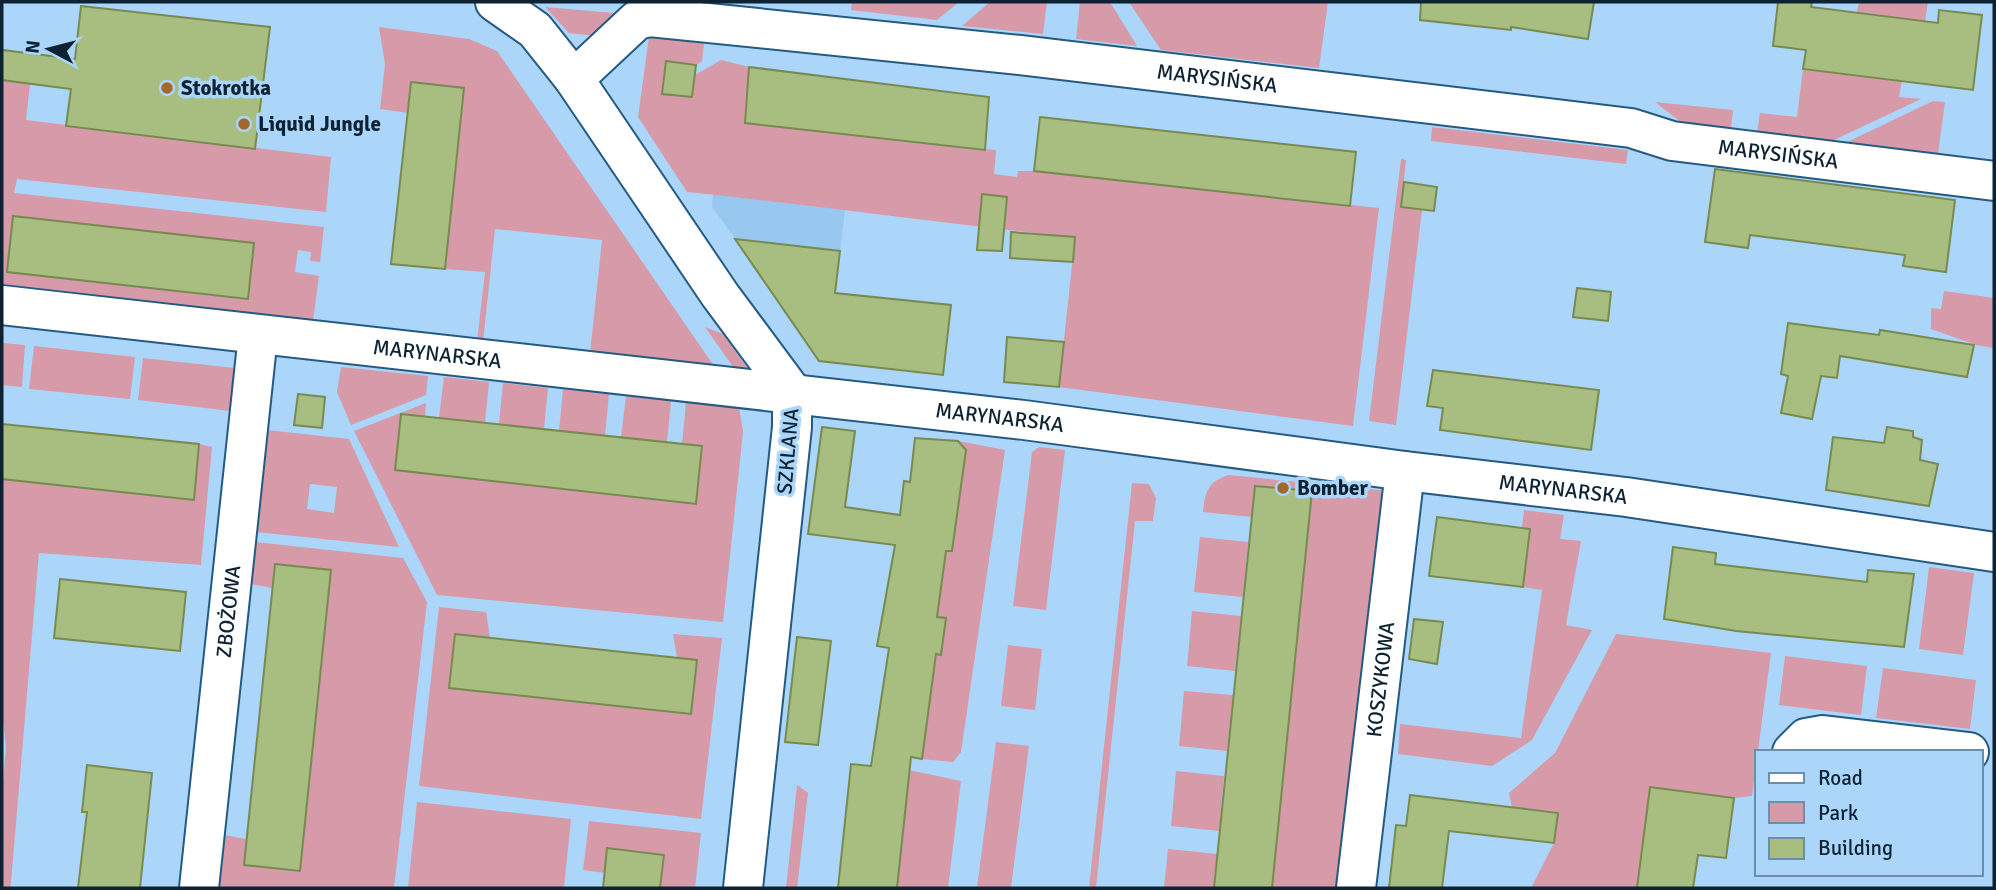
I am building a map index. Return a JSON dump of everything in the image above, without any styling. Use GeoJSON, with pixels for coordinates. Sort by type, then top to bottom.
{"type":"FeatureCollection","features":[{"type":"Feature","properties":{"kind":"street"},"geometry":{"type":"LineString","coordinates":[[495,2],[535,30],[574,79]]}},
{"type":"Feature","properties":{"kind":"street","name":"MARYSIŃSKA"},"geometry":{"type":"LineString","coordinates":[[574,79],[637,20],[650,16],[1341,92],[1631,128],[1672,141],[1994,181]]}},
{"type":"Feature","properties":{"kind":"street","name":"SZKLANA"},"geometry":{"type":"LineString","coordinates":[[574,79],[720,295],[792,392],[792,427],[743,888]]}},
{"type":"Feature","properties":{"kind":"street","name":"MARYNARSKA"},"geometry":{"type":"LineString","coordinates":[[2,305],[792,392],[1626,497],[1994,552]]}},
{"type":"Feature","properties":{"kind":"street","name":"ZBOŻOWA"},"geometry":{"type":"LineString","coordinates":[[199,888],[258,335]]}},
{"type":"Feature","properties":{"kind":"street","name":"KOSZYKOWA"},"geometry":{"type":"LineString","coordinates":[[1356,888],[1405,471]]}},
{"type":"Feature","properties":{"kind":"street"},"geometry":{"type":"LineString","coordinates":[[1794,750],[1806,738],[1823,735],[1952,750]]}},
{"type":"Feature","properties":{"kind":"shaded area"},"geometry":{"type":"Polygon","coordinates":[[[713,194],[845,209],[827,362],[712,207],[713,194]]]}},
{"type":"Feature","properties":{"kind":"green space"},"geometry":{"type":"Polygon","coordinates":[[[852,2],[959,2],[937,20],[851,10],[852,2]]]}},
{"type":"Feature","properties":{"kind":"green space"},"geometry":{"type":"Polygon","coordinates":[[[990,2],[1047,2],[1043,34],[962,26],[990,2]]]}},
{"type":"Feature","properties":{"kind":"green space"},"geometry":{"type":"Polygon","coordinates":[[[1080,2],[1110,2],[1137,46],[1076,39],[1080,2]]]}},
{"type":"Feature","properties":{"kind":"green space"},"geometry":{"type":"Polygon","coordinates":[[[1129,2],[1328,2],[1319,68],[1161,50],[1129,2]]]}},
{"type":"Feature","properties":{"kind":"green space"},"geometry":{"type":"Polygon","coordinates":[[[1859,2],[1928,2],[1925,21],[1857,12],[1859,2]]]}},
{"type":"Feature","properties":{"kind":"green space"},"geometry":{"type":"Polygon","coordinates":[[[545,7],[614,13],[607,27],[596,36],[569,33],[545,7]]]}},
{"type":"Feature","properties":{"kind":"green space"},"geometry":{"type":"Polygon","coordinates":[[[379,27],[469,39],[497,51],[714,366],[590,353],[602,240],[495,229],[483,342],[477,342],[485,272],[445,269],[464,89],[411,82],[408,113],[380,109],[385,64],[379,27]]]}},
{"type":"Feature","properties":{"kind":"green space"},"geometry":{"type":"Polygon","coordinates":[[[649,37],[704,43],[702,61],[696,65],[666,62],[662,94],[692,97],[695,75],[721,60],[749,67],[745,123],[996,150],[994,174],[1017,177],[1018,171],[1034,171],[1379,208],[1353,426],[1059,387],[1075,237],[687,192],[638,117],[649,37]]]}},
{"type":"Feature","properties":{"kind":"green space"},"geometry":{"type":"Polygon","coordinates":[[[1803,69],[1902,81],[1899,97],[1921,99],[1832,141],[1757,132],[1760,113],[1797,117],[1803,69]]]}},
{"type":"Feature","properties":{"kind":"green space"},"geometry":{"type":"Polygon","coordinates":[[[2,80],[30,84],[26,120],[331,157],[326,212],[17,179],[14,193],[324,227],[320,262],[310,261],[311,252],[298,250],[295,272],[319,276],[312,329],[2,296],[2,80]]]}},
{"type":"Feature","properties":{"kind":"green space"},"geometry":{"type":"Polygon","coordinates":[[[1933,101],[1945,102],[1938,154],[1845,143],[1933,101]]]}},
{"type":"Feature","properties":{"kind":"green space"},"geometry":{"type":"Polygon","coordinates":[[[1655,102],[1733,110],[1731,128],[1682,123],[1655,102]]]}},
{"type":"Feature","properties":{"kind":"green space"},"geometry":{"type":"Polygon","coordinates":[[[1432,127],[1628,150],[1626,164],[1431,141],[1432,127]]]}},
{"type":"Feature","properties":{"kind":"green space"},"geometry":{"type":"Polygon","coordinates":[[[1401,159],[1406,160],[1401,207],[1422,210],[1396,425],[1369,421],[1401,159]]]}},
{"type":"Feature","properties":{"kind":"green space"},"geometry":{"type":"Polygon","coordinates":[[[1944,291],[1994,298],[1994,348],[1976,345],[1931,329],[1931,308],[1941,309],[1944,291]]]}},
{"type":"Feature","properties":{"kind":"green space"},"geometry":{"type":"Polygon","coordinates":[[[705,327],[723,334],[748,369],[736,371],[705,327]]]}},
{"type":"Feature","properties":{"kind":"green space"},"geometry":{"type":"Polygon","coordinates":[[[2,343],[25,345],[22,387],[2,385],[2,343]]]}},
{"type":"Feature","properties":{"kind":"green space"},"geometry":{"type":"Polygon","coordinates":[[[34,346],[135,357],[130,399],[29,389],[34,346]]]}},
{"type":"Feature","properties":{"kind":"green space"},"geometry":{"type":"Polygon","coordinates":[[[143,358],[244,369],[239,412],[138,400],[143,358]]]}},
{"type":"Feature","properties":{"kind":"green space"},"geometry":{"type":"Polygon","coordinates":[[[341,367],[428,376],[426,395],[351,425],[337,392],[341,367]]]}},
{"type":"Feature","properties":{"kind":"green space"},"geometry":{"type":"Polygon","coordinates":[[[444,377],[489,382],[485,423],[439,418],[444,377]]]}},
{"type":"Feature","properties":{"kind":"green space"},"geometry":{"type":"Polygon","coordinates":[[[503,383],[548,388],[544,429],[499,424],[503,383]]]}},
{"type":"Feature","properties":{"kind":"green space"},"geometry":{"type":"Polygon","coordinates":[[[563,389],[609,394],[605,436],[559,431],[563,389]]]}},
{"type":"Feature","properties":{"kind":"green space"},"geometry":{"type":"Polygon","coordinates":[[[626,396],[671,401],[667,443],[621,437],[626,396]]]}},
{"type":"Feature","properties":{"kind":"green space"},"geometry":{"type":"Polygon","coordinates":[[[686,402],[739,407],[743,432],[723,622],[437,595],[354,431],[426,403],[425,416],[401,414],[395,469],[682,444],[686,402]]]}},
{"type":"Feature","properties":{"kind":"green space"},"geometry":{"type":"Polygon","coordinates":[[[267,430],[349,439],[399,547],[256,532],[267,430]],[[310,484],[307,509],[334,513],[337,487],[310,484]]]}},
{"type":"Feature","properties":{"kind":"green space"},"geometry":{"type":"Polygon","coordinates":[[[958,441],[1005,450],[961,752],[953,762],[922,759],[936,655],[941,655],[946,618],[937,617],[941,587],[919,584],[924,549],[952,551],[966,451],[958,441]]]}},
{"type":"Feature","properties":{"kind":"green space"},"geometry":{"type":"Polygon","coordinates":[[[199,444],[212,447],[201,565],[39,553],[11,882],[10,888],[2,888],[2,795],[6,747],[2,711],[2,479],[193,499],[199,444]]]}},
{"type":"Feature","properties":{"kind":"green space"},"geometry":{"type":"Polygon","coordinates":[[[1039,447],[1065,450],[1046,610],[1013,606],[1032,452],[1039,447]]]}},
{"type":"Feature","properties":{"kind":"green space"},"geometry":{"type":"Polygon","coordinates":[[[1228,475],[1389,491],[1341,888],[1272,888],[1312,492],[1255,486],[1252,517],[1203,512],[1209,489],[1216,481],[1228,475]]]}},
{"type":"Feature","properties":{"kind":"green space"},"geometry":{"type":"Polygon","coordinates":[[[1132,483],[1149,484],[1156,498],[1153,521],[1135,521],[1096,888],[1089,888],[1132,483]]]}},
{"type":"Feature","properties":{"kind":"green space"},"geometry":{"type":"Polygon","coordinates":[[[1524,510],[1564,515],[1560,539],[1581,541],[1566,625],[1592,630],[1532,740],[1492,766],[1398,754],[1400,724],[1521,738],[1542,590],[1523,587],[1530,530],[1522,528],[1524,510]]]}},
{"type":"Feature","properties":{"kind":"green space"},"geometry":{"type":"Polygon","coordinates":[[[1200,537],[1248,542],[1243,597],[1194,592],[1200,537]]]}},
{"type":"Feature","properties":{"kind":"green space"},"geometry":{"type":"Polygon","coordinates":[[[255,542],[403,558],[427,602],[394,888],[220,888],[224,835],[246,839],[244,865],[300,871],[331,571],[275,564],[272,588],[251,584],[255,542]]]}},
{"type":"Feature","properties":{"kind":"green space"},"geometry":{"type":"Polygon","coordinates":[[[1929,567],[1974,573],[1963,655],[1919,649],[1929,567]]]}},
{"type":"Feature","properties":{"kind":"green space"},"geometry":{"type":"Polygon","coordinates":[[[439,607],[486,612],[490,637],[455,634],[450,688],[691,714],[697,660],[677,658],[673,634],[722,638],[701,819],[419,786],[439,607]]]}},
{"type":"Feature","properties":{"kind":"green space"},"geometry":{"type":"Polygon","coordinates":[[[1192,611],[1241,616],[1235,671],[1187,666],[1192,611]]]}},
{"type":"Feature","properties":{"kind":"green space"},"geometry":{"type":"Polygon","coordinates":[[[1616,634],[1771,653],[1758,750],[1755,750],[1752,796],[1734,798],[1651,787],[1637,888],[1531,888],[1554,843],[1558,814],[1512,808],[1509,793],[1555,753],[1616,634]]]}},
{"type":"Feature","properties":{"kind":"green space"},"geometry":{"type":"Polygon","coordinates":[[[1008,645],[1042,649],[1035,710],[1001,706],[1008,645]]]}},
{"type":"Feature","properties":{"kind":"green space"},"geometry":{"type":"Polygon","coordinates":[[[1785,656],[1867,666],[1861,715],[1779,705],[1785,656]]]}},
{"type":"Feature","properties":{"kind":"green space"},"geometry":{"type":"Polygon","coordinates":[[[1883,668],[1976,680],[1970,729],[1876,718],[1883,668]]]}},
{"type":"Feature","properties":{"kind":"green space"},"geometry":{"type":"Polygon","coordinates":[[[1184,691],[1233,695],[1227,751],[1179,746],[1184,691]]]}},
{"type":"Feature","properties":{"kind":"green space"},"geometry":{"type":"Polygon","coordinates":[[[996,742],[1029,746],[1011,888],[977,888],[996,742]]]}},
{"type":"Feature","properties":{"kind":"green space"},"geometry":{"type":"Polygon","coordinates":[[[909,770],[961,781],[948,888],[897,888],[909,770]]]}},
{"type":"Feature","properties":{"kind":"green space"},"geometry":{"type":"Polygon","coordinates":[[[1176,771],[1224,776],[1219,831],[1171,826],[1176,771]]]}},
{"type":"Feature","properties":{"kind":"green space"},"geometry":{"type":"Polygon","coordinates":[[[797,785],[808,793],[797,888],[786,888],[797,785]]]}},
{"type":"Feature","properties":{"kind":"green space"},"geometry":{"type":"Polygon","coordinates":[[[417,802],[571,819],[564,888],[408,888],[417,802]]]}},
{"type":"Feature","properties":{"kind":"green space"},"geometry":{"type":"Polygon","coordinates":[[[589,821],[701,833],[695,888],[660,888],[663,855],[608,848],[605,873],[583,870],[589,821]]]}},
{"type":"Feature","properties":{"kind":"green space"},"geometry":{"type":"Polygon","coordinates":[[[1168,849],[1217,854],[1214,888],[1164,888],[1168,849]]]}},
{"type":"Feature","properties":{"kind":"building"},"geometry":{"type":"Polygon","coordinates":[[[1421,2],[1594,2],[1588,39],[1511,27],[1511,30],[1420,20],[1421,2]]]}},
{"type":"Feature","properties":{"kind":"building"},"geometry":{"type":"Polygon","coordinates":[[[1778,2],[1812,2],[1811,7],[1938,23],[1939,10],[1982,15],[1973,90],[1803,69],[1806,50],[1773,46],[1778,2]]]}},
{"type":"Feature","properties":{"kind":"building","name":"Stokrotka"},"geometry":{"type":"Polygon","coordinates":[[[81,6],[270,27],[255,149],[66,126],[71,89],[2,80],[2,50],[75,59],[81,6]]]}},
{"type":"Feature","properties":{"kind":"building"},"geometry":{"type":"Polygon","coordinates":[[[666,61],[696,65],[692,97],[662,94],[666,61]]]}},
{"type":"Feature","properties":{"kind":"building"},"geometry":{"type":"Polygon","coordinates":[[[749,67],[989,97],[985,150],[745,123],[749,67]]]}},
{"type":"Feature","properties":{"kind":"building"},"geometry":{"type":"Polygon","coordinates":[[[411,82],[464,88],[445,269],[391,264],[411,82]]]}},
{"type":"Feature","properties":{"kind":"building"},"geometry":{"type":"Polygon","coordinates":[[[1040,117],[1356,152],[1350,206],[1034,171],[1040,117]]]}},
{"type":"Feature","properties":{"kind":"building"},"geometry":{"type":"Polygon","coordinates":[[[1715,169],[1955,200],[1946,272],[1903,266],[1905,255],[1750,235],[1748,248],[1705,242],[1715,169]]]}},
{"type":"Feature","properties":{"kind":"building"},"geometry":{"type":"Polygon","coordinates":[[[1404,182],[1437,187],[1434,211],[1401,207],[1404,182]]]}},
{"type":"Feature","properties":{"kind":"building"},"geometry":{"type":"Polygon","coordinates":[[[982,194],[1007,197],[1002,251],[977,250],[982,194]]]}},
{"type":"Feature","properties":{"kind":"building"},"geometry":{"type":"Polygon","coordinates":[[[13,216],[254,243],[248,299],[7,272],[13,216]]]}},
{"type":"Feature","properties":{"kind":"building"},"geometry":{"type":"Polygon","coordinates":[[[1011,232],[1075,237],[1073,262],[1010,258],[1011,232]]]}},
{"type":"Feature","properties":{"kind":"building"},"geometry":{"type":"Polygon","coordinates":[[[735,239],[840,251],[835,293],[951,305],[943,375],[819,361],[735,239]]]}},
{"type":"Feature","properties":{"kind":"building"},"geometry":{"type":"Polygon","coordinates":[[[1577,288],[1611,292],[1608,321],[1573,317],[1577,288]]]}},
{"type":"Feature","properties":{"kind":"building"},"geometry":{"type":"Polygon","coordinates":[[[1788,323],[1879,335],[1880,330],[1974,345],[1967,377],[1840,356],[1837,378],[1821,376],[1812,419],[1781,413],[1788,376],[1781,374],[1788,323]]]}},
{"type":"Feature","properties":{"kind":"building"},"geometry":{"type":"Polygon","coordinates":[[[1007,337],[1064,342],[1059,387],[1004,382],[1007,337]]]}},
{"type":"Feature","properties":{"kind":"building"},"geometry":{"type":"Polygon","coordinates":[[[1433,370],[1599,390],[1591,450],[1440,430],[1443,408],[1427,406],[1433,370]]]}},
{"type":"Feature","properties":{"kind":"building"},"geometry":{"type":"Polygon","coordinates":[[[298,394],[325,397],[322,428],[294,425],[298,394]]]}},
{"type":"Feature","properties":{"kind":"building"},"geometry":{"type":"Polygon","coordinates":[[[401,414],[702,446],[696,504],[395,470],[401,414]]]}},
{"type":"Feature","properties":{"kind":"building"},"geometry":{"type":"Polygon","coordinates":[[[2,424],[199,444],[194,500],[2,479],[2,424]]]}},
{"type":"Feature","properties":{"kind":"building"},"geometry":{"type":"Polygon","coordinates":[[[822,427],[855,431],[845,507],[900,515],[904,481],[910,482],[915,438],[958,441],[966,450],[952,551],[946,551],[937,617],[946,618],[941,655],[936,654],[922,759],[911,757],[897,888],[838,888],[851,764],[871,766],[889,648],[877,646],[895,545],[808,534],[822,427]]]}},
{"type":"Feature","properties":{"kind":"building"},"geometry":{"type":"Polygon","coordinates":[[[1887,427],[1913,431],[1913,437],[1922,440],[1920,460],[1938,464],[1929,506],[1826,490],[1833,437],[1884,443],[1887,427]]]}},
{"type":"Feature","properties":{"kind":"building"},"geometry":{"type":"Polygon","coordinates":[[[1255,486],[1312,491],[1272,888],[1214,888],[1255,486]]]}},
{"type":"Feature","properties":{"kind":"building"},"geometry":{"type":"Polygon","coordinates":[[[1437,517],[1530,529],[1523,587],[1429,576],[1437,517]]]}},
{"type":"Feature","properties":{"kind":"building"},"geometry":{"type":"Polygon","coordinates":[[[1673,547],[1716,553],[1715,564],[1867,582],[1868,570],[1914,574],[1904,647],[1736,631],[1664,619],[1673,547]]]}},
{"type":"Feature","properties":{"kind":"building"},"geometry":{"type":"Polygon","coordinates":[[[275,564],[331,570],[300,871],[244,865],[275,564]]]}},
{"type":"Feature","properties":{"kind":"building"},"geometry":{"type":"Polygon","coordinates":[[[60,579],[186,592],[180,651],[54,638],[60,579]]]}},
{"type":"Feature","properties":{"kind":"building"},"geometry":{"type":"Polygon","coordinates":[[[1414,619],[1443,622],[1437,664],[1409,659],[1414,619]]]}},
{"type":"Feature","properties":{"kind":"building"},"geometry":{"type":"Polygon","coordinates":[[[455,634],[697,660],[691,714],[449,688],[455,634]]]}},
{"type":"Feature","properties":{"kind":"building"},"geometry":{"type":"Polygon","coordinates":[[[797,637],[831,641],[818,745],[785,742],[797,637]]]}},
{"type":"Feature","properties":{"kind":"building"},"geometry":{"type":"Polygon","coordinates":[[[87,765],[152,773],[140,888],[78,888],[87,812],[82,812],[87,765]]]}},
{"type":"Feature","properties":{"kind":"building"},"geometry":{"type":"Polygon","coordinates":[[[1650,787],[1734,798],[1726,858],[1698,855],[1693,888],[1637,888],[1650,787]]]}},
{"type":"Feature","properties":{"kind":"building"},"geometry":{"type":"Polygon","coordinates":[[[1410,795],[1558,813],[1554,843],[1449,831],[1442,888],[1389,888],[1396,825],[1406,826],[1410,795]]]}},
{"type":"Feature","properties":{"kind":"building"},"geometry":{"type":"Polygon","coordinates":[[[607,848],[664,855],[660,888],[603,888],[607,848]]]}},
{"type":"Feature","properties":{"kind":"place","name":"Stokrotka"},"geometry":{"type":"Point","coordinates":[167,88]}},
{"type":"Feature","properties":{"kind":"place","name":"Liquid Jungle"},"geometry":{"type":"Point","coordinates":[244,124]}},
{"type":"Feature","properties":{"kind":"place","name":"Bomber"},"geometry":{"type":"Point","coordinates":[1283,488]}}]}
